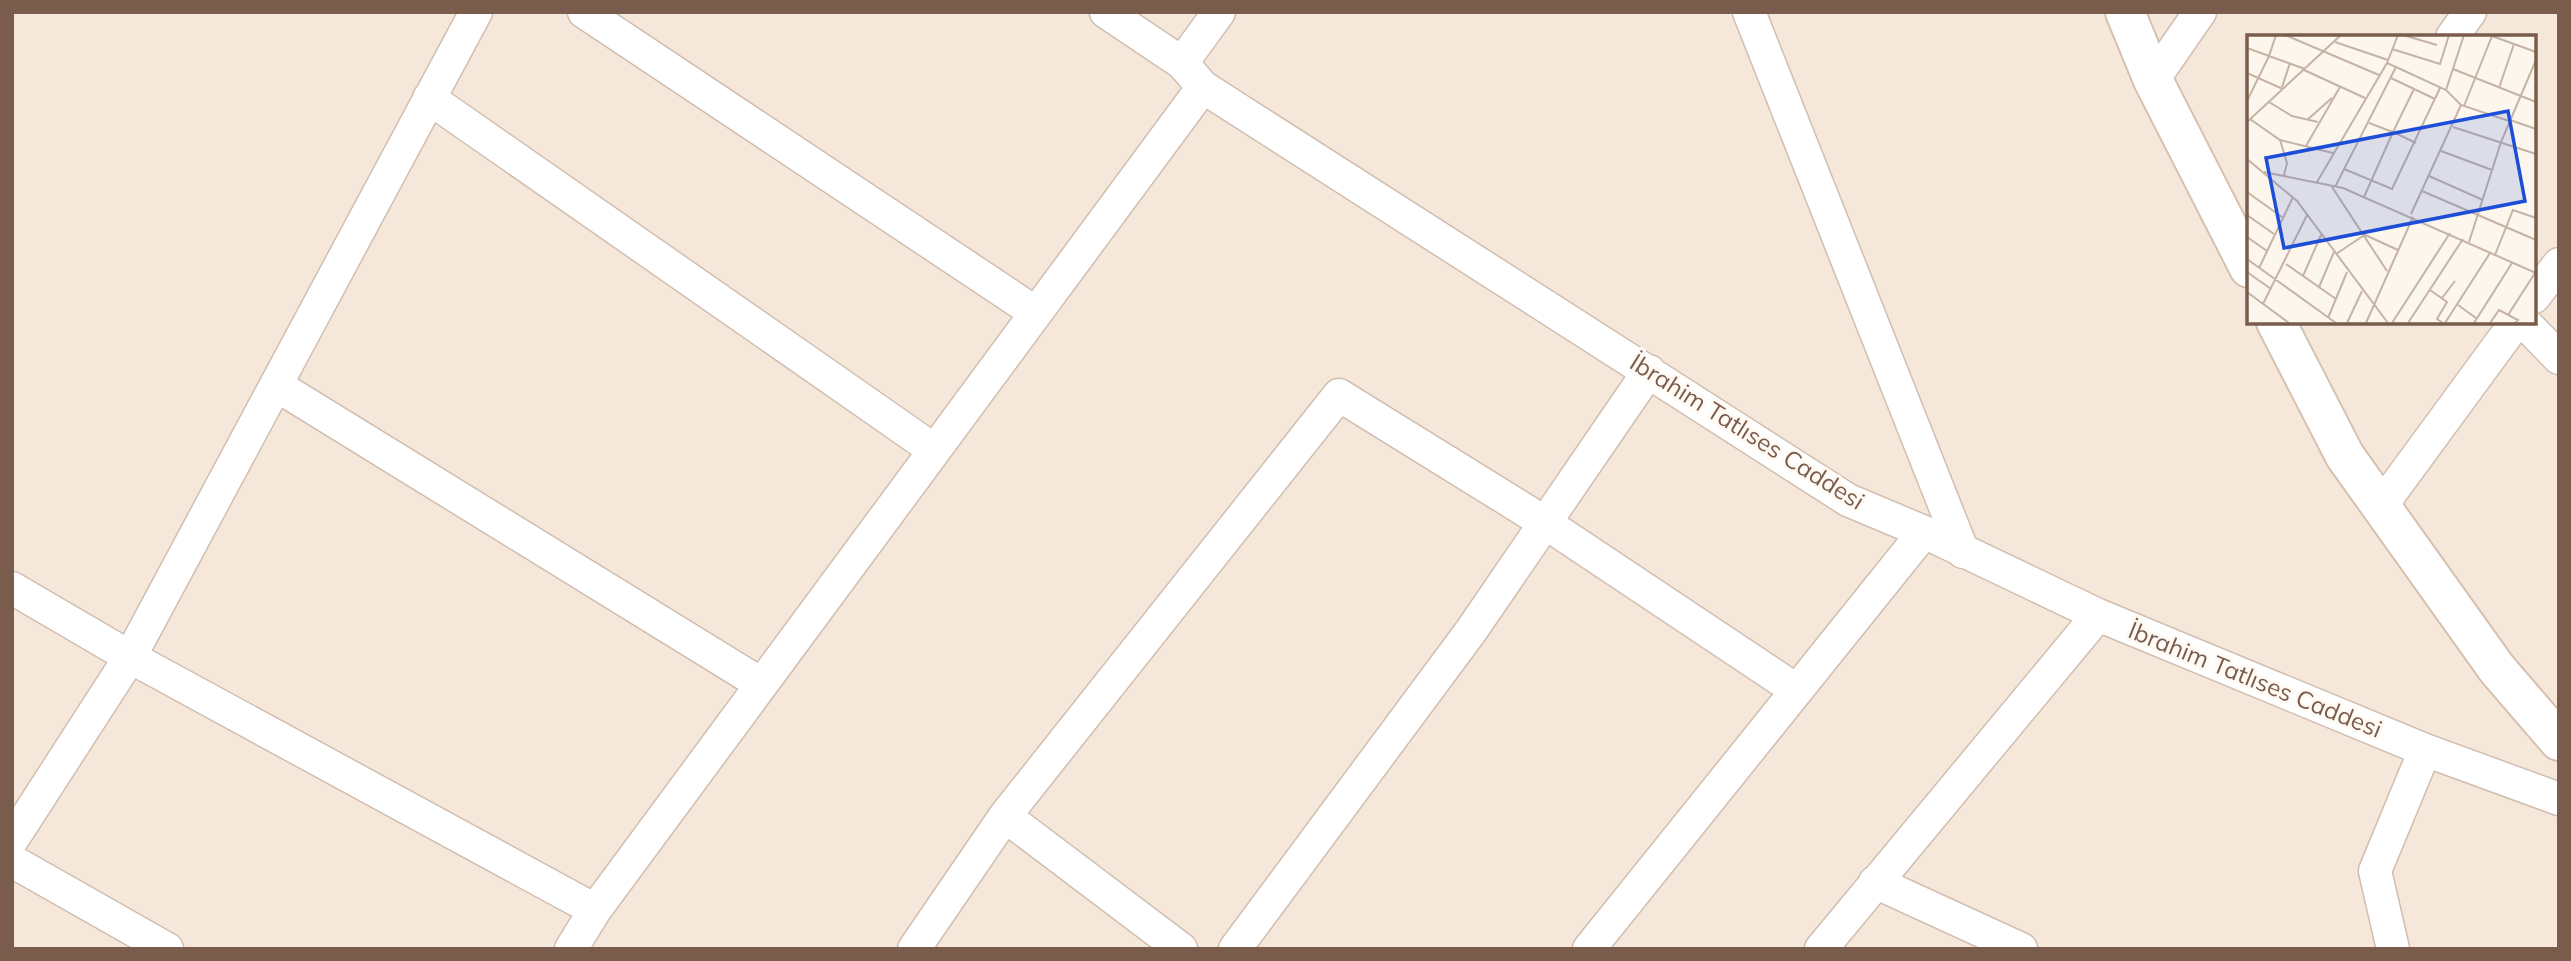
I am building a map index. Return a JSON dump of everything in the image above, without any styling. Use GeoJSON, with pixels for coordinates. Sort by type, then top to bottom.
{"type":"FeatureCollection","features":[{"type":"Feature","properties":{"kind":"main road"},"geometry":{"type":"LineString","coordinates":[[2125,12],[2153,80],[2247,264]]}},
{"type":"Feature","properties":{"kind":"main road"},"geometry":{"type":"LineString","coordinates":[[2277,324],[2345,456],[2497,669],[2559,741]]}},
{"type":"Feature","properties":{"kind":"street"},"geometry":{"type":"LineString","coordinates":[[12,841],[130,657],[476,12]]}},
{"type":"Feature","properties":{"kind":"street"},"geometry":{"type":"LineString","coordinates":[[584,12],[1036,313]]}},
{"type":"Feature","properties":{"kind":"street","name":"İbrahim Tatlıses Caddesi"},"geometry":{"type":"LineString","coordinates":[[1106,12],[1182,63],[1203,87],[1848,500],[1924,532],[2098,615],[2425,751],[2559,799]]}},
{"type":"Feature","properties":{"kind":"street"},"geometry":{"type":"LineString","coordinates":[[1182,63],[1219,12]]}},
{"type":"Feature","properties":{"kind":"street"},"geometry":{"type":"LineString","coordinates":[[1749,12],[1963,552]]}},
{"type":"Feature","properties":{"kind":"street"},"geometry":{"type":"LineString","coordinates":[[2153,80],[2200,12]]}},
{"type":"Feature","properties":{"kind":"street"},"geometry":{"type":"LineString","coordinates":[[2453,35],[2470,12]]}},
{"type":"Feature","properties":{"kind":"street"},"geometry":{"type":"LineString","coordinates":[[571,949],[595,910],[1203,87]]}},
{"type":"Feature","properties":{"kind":"street"},"geometry":{"type":"LineString","coordinates":[[429,98],[934,450]]}},
{"type":"Feature","properties":{"kind":"street"},"geometry":{"type":"LineString","coordinates":[[2536,294],[2559,264]]}},
{"type":"Feature","properties":{"kind":"street"},"geometry":{"type":"LineString","coordinates":[[2381,506],[2515,324]]}},
{"type":"Feature","properties":{"kind":"street"},"geometry":{"type":"LineString","coordinates":[[2526,324],[2559,358]]}},
{"type":"Feature","properties":{"kind":"street"},"geometry":{"type":"LineString","coordinates":[[1235,949],[1471,631],[1649,371]]}},
{"type":"Feature","properties":{"kind":"street"},"geometry":{"type":"LineString","coordinates":[[275,385],[761,684]]}},
{"type":"Feature","properties":{"kind":"street"},"geometry":{"type":"LineString","coordinates":[[914,949],[1005,816],[1339,395],[1544,522],[1796,690]]}},
{"type":"Feature","properties":{"kind":"street"},"geometry":{"type":"LineString","coordinates":[[1589,949],[1924,532]]}},
{"type":"Feature","properties":{"kind":"street"},"geometry":{"type":"LineString","coordinates":[[12,588],[130,657],[595,910]]}},
{"type":"Feature","properties":{"kind":"street"},"geometry":{"type":"LineString","coordinates":[[1822,949],[2098,615]]}},
{"type":"Feature","properties":{"kind":"street"},"geometry":{"type":"LineString","coordinates":[[2393,949],[2375,871],[2425,751]]}},
{"type":"Feature","properties":{"kind":"street"},"geometry":{"type":"LineString","coordinates":[[1005,816],[1181,949]]}},
{"type":"Feature","properties":{"kind":"street"},"geometry":{"type":"LineString","coordinates":[[12,861],[167,949]]}},
{"type":"Feature","properties":{"kind":"street"},"geometry":{"type":"LineString","coordinates":[[1875,882],[2021,949]]}},
{"type":"Feature","properties":{"kind":"shaded area"},"geometry":{"type":"Polygon","coordinates":[[[12,12],[2559,12],[2559,949],[12,949],[12,12]]]}}]}
